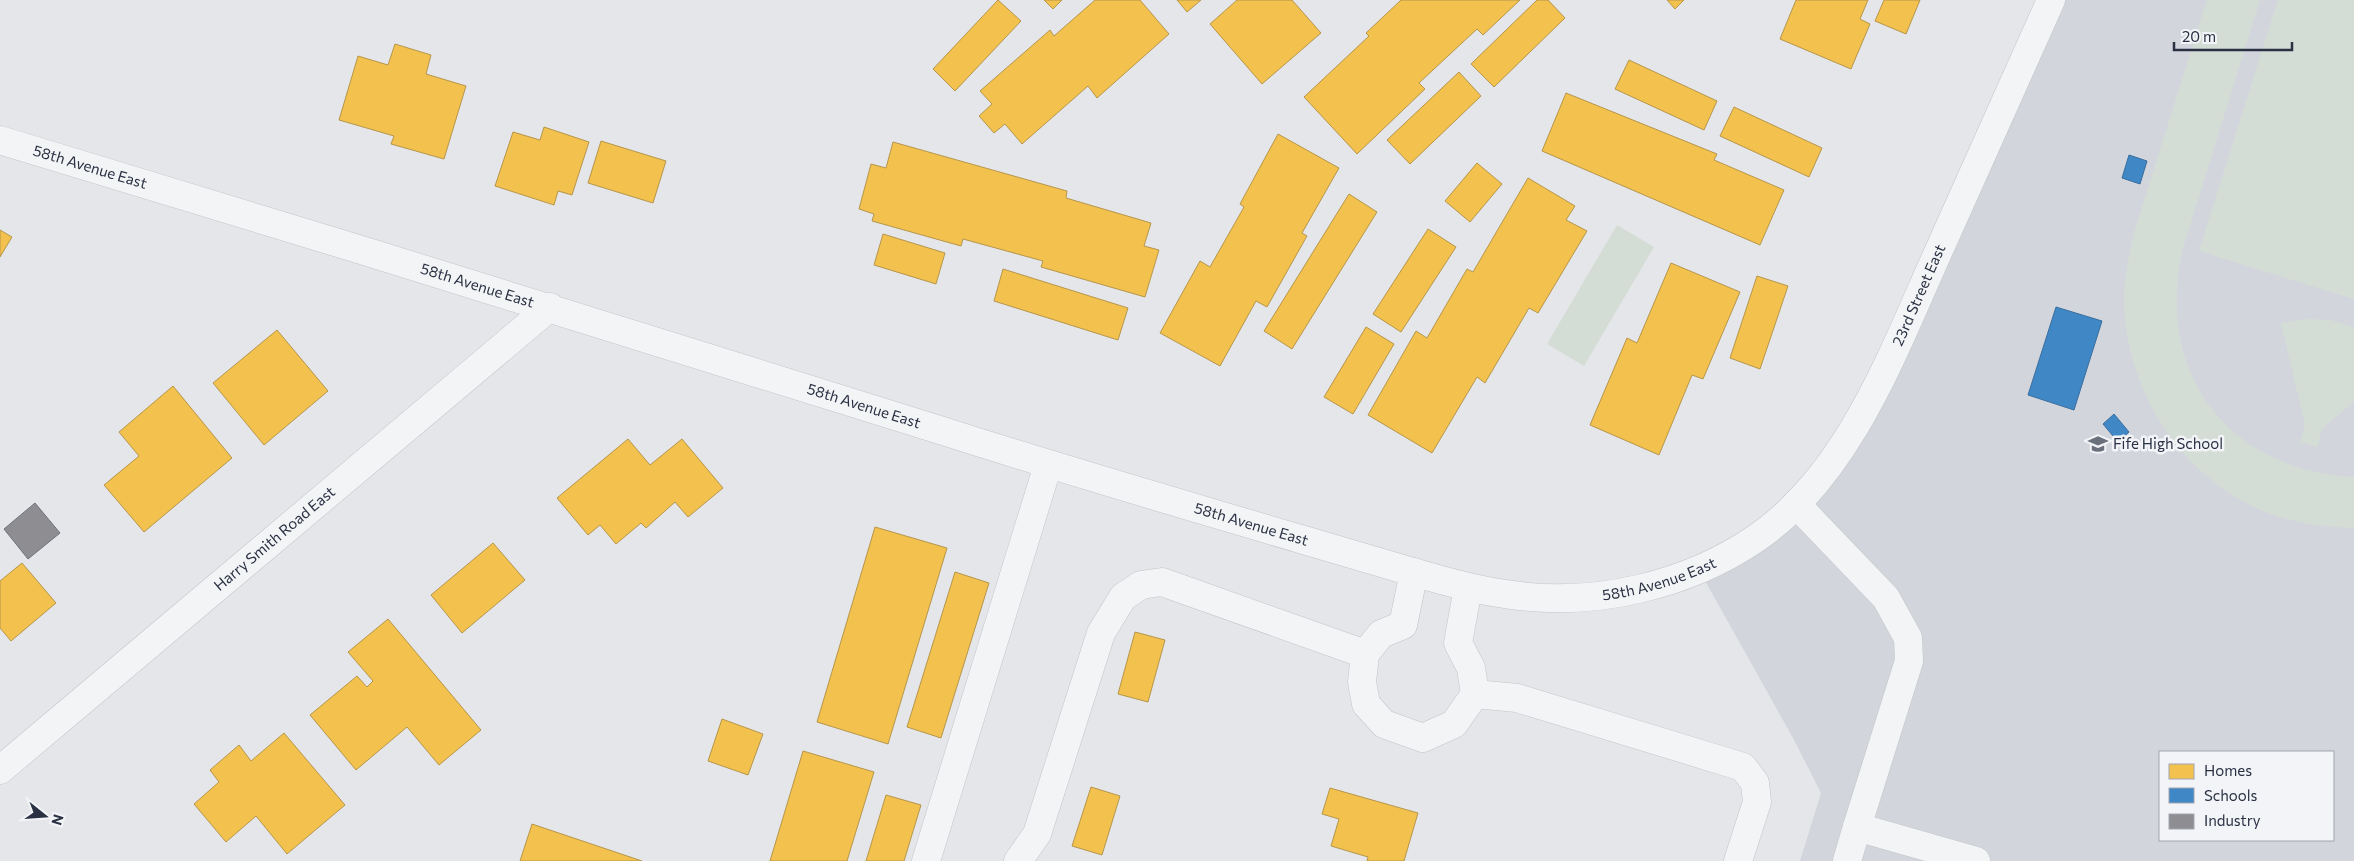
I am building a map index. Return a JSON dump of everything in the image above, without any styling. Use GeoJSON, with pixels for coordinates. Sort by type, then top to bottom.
{"type":"FeatureCollection","features":[{"type":"Feature","properties":{"kind":"street","name":"23rd Street East"},"geometry":{"type":"LineString","coordinates":[[1733,553],[1778,521],[1796,504],[1828,468],[1858,420],[1889,359],[2051,0]]}},
{"type":"Feature","properties":{"kind":"street","name":"58th Avenue East"},"geometry":{"type":"LineString","coordinates":[[0,140],[550,307],[1048,465],[1468,588],[1515,596],[1542,598],[1609,594],[1657,584],[1699,570],[1733,553]]}},
{"type":"Feature","properties":{"kind":"street","name":"Harry Smith Road East"},"geometry":{"type":"LineString","coordinates":[[0,770],[550,307]]}},
{"type":"Feature","properties":{"kind":"street"},"geometry":{"type":"LineString","coordinates":[[926,861],[1048,465]]}},
{"type":"Feature","properties":{"kind":"street"},"geometry":{"type":"LineString","coordinates":[[1796,504],[1886,598],[1908,638],[1909,661],[1847,861]]}},
{"type":"Feature","properties":{"kind":"street"},"geometry":{"type":"LineString","coordinates":[[1414,572],[1403,625],[1381,634],[1365,654],[1362,682],[1366,704],[1384,724],[1423,738],[1454,724],[1475,694],[1471,668],[1458,643],[1468,588]]}},
{"type":"Feature","properties":{"kind":"street"},"geometry":{"type":"LineString","coordinates":[[1018,861],[1037,834],[1101,633],[1124,597],[1141,585],[1162,582],[1365,654]]}},
{"type":"Feature","properties":{"kind":"street"},"geometry":{"type":"LineString","coordinates":[[1475,694],[1517,698],[1743,767],[1754,783],[1757,802],[1738,861]]}},
{"type":"Feature","properties":{"kind":"street"},"geometry":{"type":"LineString","coordinates":[[1857,826],[1976,861]]}},
{"type":"Feature","properties":{"kind":"shaded area","name":"Fife High School"},"geometry":{"type":"Polygon","coordinates":[[[2051,0],[2354,0],[2354,861],[1800,861],[1821,793],[1793,738],[1699,570],[1828,468],[2051,0]]]}},
{"type":"Feature","properties":{"kind":"shaded area"},"geometry":{"type":"Polygon","coordinates":[[[2207,0],[2260,0],[2183,248],[2177,293],[2180,335],[2191,373],[2210,406],[2236,434],[2270,456],[2309,470],[2354,477],[2354,528],[2304,523],[2287,519],[2253,506],[2222,488],[2194,465],[2171,437],[2152,407],[2137,374],[2128,339],[2124,304],[2124,286],[2128,260],[2134,233],[2207,0]]]}},
{"type":"Feature","properties":{"kind":"shaded area"},"geometry":{"type":"Polygon","coordinates":[[[2278,0],[2354,0],[2354,299],[2199,251],[2278,0]]]}},
{"type":"Feature","properties":{"kind":"shaded area"},"geometry":{"type":"Polygon","coordinates":[[[1617,225],[1654,247],[1584,366],[1547,344],[1617,225]]]}},
{"type":"Feature","properties":{"kind":"shaded area"},"geometry":{"type":"Polygon","coordinates":[[[2305,319],[2330,320],[2354,327],[2354,401],[2322,429],[2317,447],[2300,442],[2305,425],[2281,323],[2305,319]]]}},
{"type":"Feature","properties":{"kind":"building: Homes"},"geometry":{"type":"Polygon","coordinates":[[[998,0],[1021,21],[955,91],[933,69],[998,0]]]}},
{"type":"Feature","properties":{"kind":"building: Homes"},"geometry":{"type":"Polygon","coordinates":[[[1044,0],[1062,0],[1053,9],[1044,0]]]}},
{"type":"Feature","properties":{"kind":"building: Homes"},"geometry":{"type":"Polygon","coordinates":[[[1095,0],[1140,0],[1169,34],[1097,98],[1088,86],[1022,144],[1005,124],[994,133],[979,116],[992,104],[980,91],[1050,30],[1054,36],[1095,0]]]}},
{"type":"Feature","properties":{"kind":"building: Homes"},"geometry":{"type":"Polygon","coordinates":[[[1177,0],[1201,0],[1187,12],[1177,0]]]}},
{"type":"Feature","properties":{"kind":"building: Homes"},"geometry":{"type":"Polygon","coordinates":[[[1237,0],[1292,0],[1321,33],[1262,84],[1210,24],[1237,0]]]}},
{"type":"Feature","properties":{"kind":"building: Homes"},"geometry":{"type":"Polygon","coordinates":[[[1401,0],[1520,0],[1483,35],[1477,29],[1419,83],[1425,89],[1357,154],[1304,97],[1369,36],[1366,33],[1401,0]]]}},
{"type":"Feature","properties":{"kind":"building: Homes"},"geometry":{"type":"Polygon","coordinates":[[[1537,0],[1548,0],[1565,18],[1494,87],[1471,64],[1537,0]]]}},
{"type":"Feature","properties":{"kind":"building: Homes"},"geometry":{"type":"Polygon","coordinates":[[[1667,0],[1684,0],[1675,9],[1667,0]]]}},
{"type":"Feature","properties":{"kind":"building: Homes"},"geometry":{"type":"Polygon","coordinates":[[[1796,0],[1868,0],[1860,19],[1870,24],[1851,69],[1780,39],[1796,0]]]}},
{"type":"Feature","properties":{"kind":"building: Homes"},"geometry":{"type":"Polygon","coordinates":[[[1884,0],[1920,0],[1906,34],[1875,21],[1884,0]]]}},
{"type":"Feature","properties":{"kind":"building: Homes"},"geometry":{"type":"Polygon","coordinates":[[[395,44],[431,55],[426,74],[466,86],[444,159],[391,144],[394,136],[339,120],[358,56],[388,65],[395,44]]]}},
{"type":"Feature","properties":{"kind":"building: Homes"},"geometry":{"type":"Polygon","coordinates":[[[1629,60],[1717,101],[1704,130],[1615,89],[1629,60]]]}},
{"type":"Feature","properties":{"kind":"building: Homes"},"geometry":{"type":"Polygon","coordinates":[[[1459,72],[1481,96],[1410,164],[1387,140],[1459,72]]]}},
{"type":"Feature","properties":{"kind":"building: Homes"},"geometry":{"type":"Polygon","coordinates":[[[1566,93],[1717,154],[1714,160],[1784,190],[1760,245],[1542,151],[1566,93]]]}},
{"type":"Feature","properties":{"kind":"building: Homes"},"geometry":{"type":"Polygon","coordinates":[[[1734,107],[1822,148],[1809,177],[1720,136],[1734,107]]]}},
{"type":"Feature","properties":{"kind":"building: Homes"},"geometry":{"type":"Polygon","coordinates":[[[544,127],[589,142],[572,195],[558,191],[554,205],[495,186],[513,132],[540,140],[544,127]]]}},
{"type":"Feature","properties":{"kind":"building: Homes"},"geometry":{"type":"Polygon","coordinates":[[[1278,134],[1339,168],[1302,233],[1307,236],[1267,307],[1256,301],[1220,366],[1160,333],[1200,261],[1210,267],[1244,207],[1240,204],[1278,134]]]}},
{"type":"Feature","properties":{"kind":"building: Homes"},"geometry":{"type":"Polygon","coordinates":[[[601,141],[666,161],[653,203],[588,183],[601,141]]]}},
{"type":"Feature","properties":{"kind":"building: Homes"},"geometry":{"type":"Polygon","coordinates":[[[893,142],[1067,191],[1066,198],[1151,223],[1144,246],[1159,250],[1145,297],[1041,267],[1043,261],[963,239],[961,246],[872,221],[874,214],[859,209],[871,164],[886,168],[893,142]]]}},
{"type":"Feature","properties":{"kind":"building: Homes"},"geometry":{"type":"Polygon","coordinates":[[[1477,163],[1502,184],[1470,222],[1445,201],[1477,163]]]}},
{"type":"Feature","properties":{"kind":"building: Homes"},"geometry":{"type":"Polygon","coordinates":[[[1528,178],[1575,206],[1566,220],[1587,231],[1538,313],[1529,308],[1485,383],[1477,377],[1432,453],[1368,415],[1416,331],[1427,338],[1467,269],[1473,272],[1528,178]]]}},
{"type":"Feature","properties":{"kind":"building: Homes"},"geometry":{"type":"Polygon","coordinates":[[[1349,194],[1377,212],[1292,349],[1264,331],[1349,194]]]}},
{"type":"Feature","properties":{"kind":"building: Homes"},"geometry":{"type":"Polygon","coordinates":[[[1428,229],[1456,247],[1401,332],[1373,314],[1428,229]]]}},
{"type":"Feature","properties":{"kind":"building: Homes"},"geometry":{"type":"Polygon","coordinates":[[[0,230],[12,237],[0,257],[0,230]]]}},
{"type":"Feature","properties":{"kind":"building: Homes"},"geometry":{"type":"Polygon","coordinates":[[[883,234],[945,253],[936,284],[874,265],[883,234]]]}},
{"type":"Feature","properties":{"kind":"building: Homes"},"geometry":{"type":"Polygon","coordinates":[[[1671,263],[1740,292],[1703,379],[1692,375],[1659,455],[1590,425],[1627,338],[1637,343],[1671,263]]]}},
{"type":"Feature","properties":{"kind":"building: Homes"},"geometry":{"type":"Polygon","coordinates":[[[1003,269],[1128,308],[1118,340],[994,301],[1003,269]]]}},
{"type":"Feature","properties":{"kind":"building: Homes"},"geometry":{"type":"Polygon","coordinates":[[[1757,276],[1788,286],[1760,369],[1730,358],[1757,276]]]}},
{"type":"Feature","properties":{"kind":"building: Homes"},"geometry":{"type":"Polygon","coordinates":[[[1366,327],[1394,344],[1353,414],[1324,397],[1366,327]]]}},
{"type":"Feature","properties":{"kind":"building: Homes"},"geometry":{"type":"Polygon","coordinates":[[[277,330],[328,391],[264,445],[213,383],[277,330]]]}},
{"type":"Feature","properties":{"kind":"building: Homes"},"geometry":{"type":"Polygon","coordinates":[[[173,386],[232,458],[144,532],[104,485],[139,456],[119,432],[173,386]]]}},
{"type":"Feature","properties":{"kind":"building: Homes"},"geometry":{"type":"Polygon","coordinates":[[[628,439],[650,465],[682,439],[723,488],[688,517],[675,502],[646,528],[641,523],[616,544],[600,525],[588,535],[557,498],[628,439]]]}},
{"type":"Feature","properties":{"kind":"building: Homes"},"geometry":{"type":"Polygon","coordinates":[[[875,527],[947,548],[888,744],[817,722],[875,527]]]}},
{"type":"Feature","properties":{"kind":"building: Homes"},"geometry":{"type":"Polygon","coordinates":[[[493,543],[525,580],[462,633],[431,595],[493,543]]]}},
{"type":"Feature","properties":{"kind":"building: Homes"},"geometry":{"type":"Polygon","coordinates":[[[22,563],[56,603],[11,641],[0,628],[0,581],[22,563]]]}},
{"type":"Feature","properties":{"kind":"building: Homes"},"geometry":{"type":"Polygon","coordinates":[[[955,572],[989,583],[941,738],[907,727],[955,572]]]}},
{"type":"Feature","properties":{"kind":"building: Homes"},"geometry":{"type":"Polygon","coordinates":[[[388,619],[481,730],[439,765],[407,727],[356,770],[310,715],[357,676],[367,687],[373,681],[348,652],[388,619]]]}},
{"type":"Feature","properties":{"kind":"building: Homes"},"geometry":{"type":"Polygon","coordinates":[[[1135,632],[1165,640],[1148,702],[1118,694],[1135,632]]]}},
{"type":"Feature","properties":{"kind":"building: Homes"},"geometry":{"type":"Polygon","coordinates":[[[722,719],[763,734],[748,775],[708,761],[722,719]]]}},
{"type":"Feature","properties":{"kind":"building: Homes"},"geometry":{"type":"Polygon","coordinates":[[[284,733],[345,805],[287,854],[256,816],[226,842],[194,804],[219,782],[210,770],[239,745],[251,761],[284,733]]]}},
{"type":"Feature","properties":{"kind":"building: Homes"},"geometry":{"type":"Polygon","coordinates":[[[803,751],[874,772],[847,861],[770,861],[803,751]]]}},
{"type":"Feature","properties":{"kind":"building: Homes"},"geometry":{"type":"Polygon","coordinates":[[[1091,787],[1120,796],[1102,855],[1072,846],[1091,787]]]}},
{"type":"Feature","properties":{"kind":"building: Homes"},"geometry":{"type":"Polygon","coordinates":[[[1330,788],[1418,813],[1404,861],[1367,861],[1368,857],[1331,846],[1339,819],[1322,814],[1330,788]]]}},
{"type":"Feature","properties":{"kind":"building: Homes"},"geometry":{"type":"Polygon","coordinates":[[[886,795],[921,805],[904,861],[866,861],[886,795]]]}},
{"type":"Feature","properties":{"kind":"building: Homes"},"geometry":{"type":"Polygon","coordinates":[[[532,824],[642,861],[520,861],[532,824]]]}},
{"type":"Feature","properties":{"kind":"building: Schools"},"geometry":{"type":"Polygon","coordinates":[[[2129,155],[2147,161],[2140,184],[2122,178],[2129,155]]]}},
{"type":"Feature","properties":{"kind":"building: Schools"},"geometry":{"type":"Polygon","coordinates":[[[2056,307],[2102,321],[2074,410],[2028,395],[2056,307]]]}},
{"type":"Feature","properties":{"kind":"building: Schools"},"geometry":{"type":"Polygon","coordinates":[[[2114,414],[2129,432],[2118,442],[2103,424],[2114,414]]]}},
{"type":"Feature","properties":{"kind":"building: Industry"},"geometry":{"type":"Polygon","coordinates":[[[35,503],[60,533],[28,559],[4,529],[35,503]]]}},
{"type":"Feature","properties":{"kind":"place","name":"Fife High School"},"geometry":{"type":"Point","coordinates":[2098,444]}}]}
